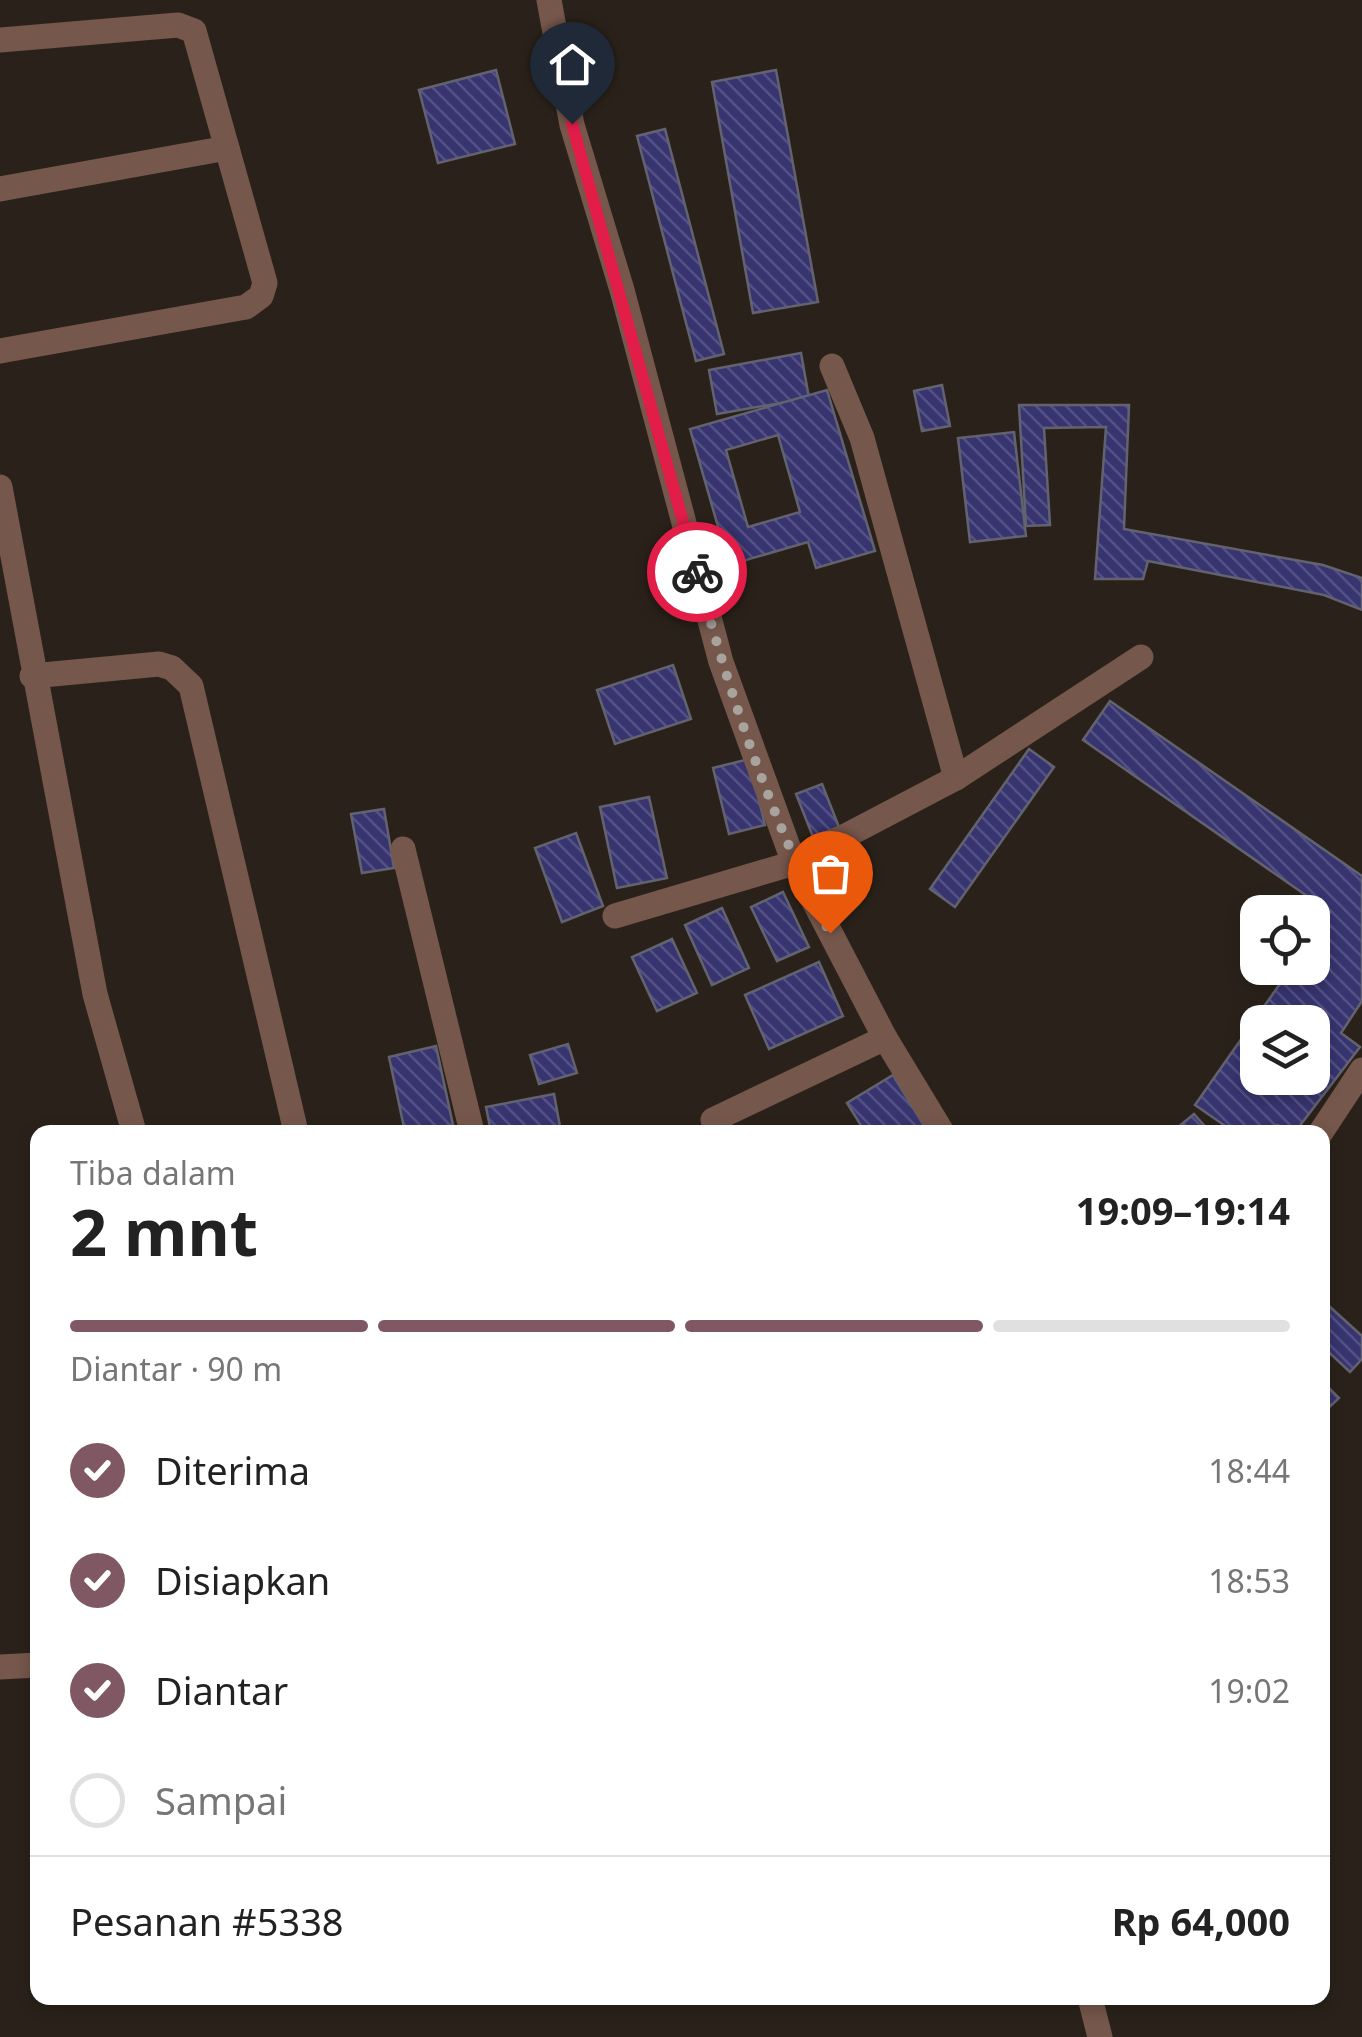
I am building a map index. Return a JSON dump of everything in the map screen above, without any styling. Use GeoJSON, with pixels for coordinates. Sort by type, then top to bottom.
{"type":"FeatureCollection","features":[{"type":"Feature","properties":{"kind":"street"},"geometry":{"type":"LineString","coordinates":[[548,0],[572,124],[622,290],[721,662],[794,863],[885,1038],[938,1125]]}},
{"type":"Feature","properties":{"kind":"street"},"geometry":{"type":"LineString","coordinates":[[0,40],[178,25],[194,31],[264,284],[262,296],[246,307],[0,352]]}},
{"type":"Feature","properties":{"kind":"street"},"geometry":{"type":"LineString","coordinates":[[0,189],[227,148]]}},
{"type":"Feature","properties":{"kind":"street"},"geometry":{"type":"LineString","coordinates":[[832,366],[862,438],[956,778]]}},
{"type":"Feature","properties":{"kind":"street"},"geometry":{"type":"LineString","coordinates":[[0,488],[32,676],[95,994],[132,1125]]}},
{"type":"Feature","properties":{"kind":"street"},"geometry":{"type":"LineString","coordinates":[[615,916],[794,863],[956,778],[1141,657]]}},
{"type":"Feature","properties":{"kind":"street"},"geometry":{"type":"LineString","coordinates":[[32,676],[160,664],[172,668],[191,686],[294,1125]]}},
{"type":"Feature","properties":{"kind":"street"},"geometry":{"type":"LineString","coordinates":[[403,849],[470,1125]]}},
{"type":"Feature","properties":{"kind":"street"},"geometry":{"type":"LineString","coordinates":[[713,1120],[885,1038]]}},
{"type":"Feature","properties":{"kind":"street"},"geometry":{"type":"LineString","coordinates":[[1325,1125],[1362,1070]]}},
{"type":"Feature","properties":{"kind":"street"},"geometry":{"type":"LineString","coordinates":[[0,1667],[30,1665]]}},
{"type":"Feature","properties":{"kind":"street"},"geometry":{"type":"LineString","coordinates":[[1092,2005],[1100,2037]]}},
{"type":"Feature","properties":{"kind":"building"},"geometry":{"type":"Polygon","coordinates":[[[496,70],[515,144],[438,163],[419,90],[496,70]]]}},
{"type":"Feature","properties":{"kind":"building"},"geometry":{"type":"Polygon","coordinates":[[[776,70],[818,302],[753,313],[712,82],[776,70]]]}},
{"type":"Feature","properties":{"kind":"building"},"geometry":{"type":"Polygon","coordinates":[[[665,129],[724,354],[696,361],[637,136],[665,129]]]}},
{"type":"Feature","properties":{"kind":"building"},"geometry":{"type":"Polygon","coordinates":[[[801,353],[809,398],[717,414],[709,370],[801,353]]]}},
{"type":"Feature","properties":{"kind":"building"},"geometry":{"type":"Polygon","coordinates":[[[942,385],[950,426],[922,431],[914,391],[942,385]]]}},
{"type":"Feature","properties":{"kind":"building"},"geometry":{"type":"Polygon","coordinates":[[[827,390],[875,551],[816,568],[808,542],[729,565],[690,429],[827,390]],[[778,435],[726,450],[748,527],[800,512],[778,435]]]}},
{"type":"Feature","properties":{"kind":"building"},"geometry":{"type":"Polygon","coordinates":[[[1019,405],[1129,405],[1124,529],[1323,565],[1362,578],[1362,610],[1324,595],[1148,561],[1143,579],[1095,579],[1106,427],[1044,428],[1050,525],[1026,526],[1019,405]]]}},
{"type":"Feature","properties":{"kind":"building"},"geometry":{"type":"Polygon","coordinates":[[[1014,432],[1026,536],[970,542],[958,438],[1014,432]]]}},
{"type":"Feature","properties":{"kind":"building"},"geometry":{"type":"Polygon","coordinates":[[[673,665],[691,719],[615,744],[597,690],[673,665]]]}},
{"type":"Feature","properties":{"kind":"building"},"geometry":{"type":"Polygon","coordinates":[[[1110,701],[1362,876],[1362,1001],[1341,1033],[1360,1047],[1330,1086],[1330,1005],[1265,1005],[1279,985],[1330,985],[1330,895],[1306,895],[1083,740],[1110,701]]]}},
{"type":"Feature","properties":{"kind":"building"},"geometry":{"type":"Polygon","coordinates":[[[1029,749],[1054,767],[955,907],[930,889],[1029,749]]]}},
{"type":"Feature","properties":{"kind":"building"},"geometry":{"type":"Polygon","coordinates":[[[749,759],[765,825],[729,834],[713,768],[749,759]]]}},
{"type":"Feature","properties":{"kind":"building"},"geometry":{"type":"Polygon","coordinates":[[[822,784],[839,827],[813,837],[796,794],[822,784]]]}},
{"type":"Feature","properties":{"kind":"building"},"geometry":{"type":"Polygon","coordinates":[[[649,797],[667,878],[617,888],[600,807],[649,797]]]}},
{"type":"Feature","properties":{"kind":"building"},"geometry":{"type":"Polygon","coordinates":[[[384,809],[394,868],[362,873],[351,814],[384,809]]]}},
{"type":"Feature","properties":{"kind":"building"},"geometry":{"type":"Polygon","coordinates":[[[576,833],[603,906],[562,922],[535,848],[576,833]]]}},
{"type":"Feature","properties":{"kind":"building"},"geometry":{"type":"Polygon","coordinates":[[[783,892],[809,947],[777,961],[751,907],[783,892]]]}},
{"type":"Feature","properties":{"kind":"building"},"geometry":{"type":"Polygon","coordinates":[[[722,908],[749,968],[712,985],[685,925],[722,908]]]}},
{"type":"Feature","properties":{"kind":"building"},"geometry":{"type":"Polygon","coordinates":[[[672,939],[697,993],[657,1011],[632,957],[672,939]]]}},
{"type":"Feature","properties":{"kind":"building"},"geometry":{"type":"Polygon","coordinates":[[[819,962],[843,1016],[769,1049],[745,995],[819,962]]]}},
{"type":"Feature","properties":{"kind":"building"},"geometry":{"type":"Polygon","coordinates":[[[1240,1041],[1240,1095],[1323,1095],[1300,1125],[1224,1125],[1195,1105],[1240,1041]]]}},
{"type":"Feature","properties":{"kind":"building"},"geometry":{"type":"Polygon","coordinates":[[[568,1044],[577,1073],[539,1084],[530,1055],[568,1044]]]}},
{"type":"Feature","properties":{"kind":"building"},"geometry":{"type":"Polygon","coordinates":[[[436,1046],[453,1125],[404,1125],[389,1057],[436,1046]]]}},
{"type":"Feature","properties":{"kind":"building"},"geometry":{"type":"Polygon","coordinates":[[[893,1075],[924,1125],[861,1125],[847,1103],[893,1075]]]}},
{"type":"Feature","properties":{"kind":"building"},"geometry":{"type":"Polygon","coordinates":[[[554,1094],[560,1125],[490,1125],[486,1107],[554,1094]]]}},
{"type":"Feature","properties":{"kind":"building"},"geometry":{"type":"Polygon","coordinates":[[[1194,1114],[1204,1125],[1181,1125],[1194,1114]]]}},
{"type":"Feature","properties":{"kind":"building"},"geometry":{"type":"Polygon","coordinates":[[[1330,1307],[1362,1336],[1362,1359],[1350,1372],[1330,1353],[1330,1307]]]}},
{"type":"Feature","properties":{"kind":"building"},"geometry":{"type":"Polygon","coordinates":[[[1330,1389],[1339,1398],[1330,1406],[1330,1389]]]}},
{"type":"Feature","properties":{"kind":"way so far"},"geometry":{"type":"LineString","coordinates":[[697,572],[721,662],[794,863],[830,933]]}},
{"type":"Feature","properties":{"kind":"route"},"geometry":{"type":"LineString","coordinates":[[572,124],[622,290],[697,572]]}}]}
